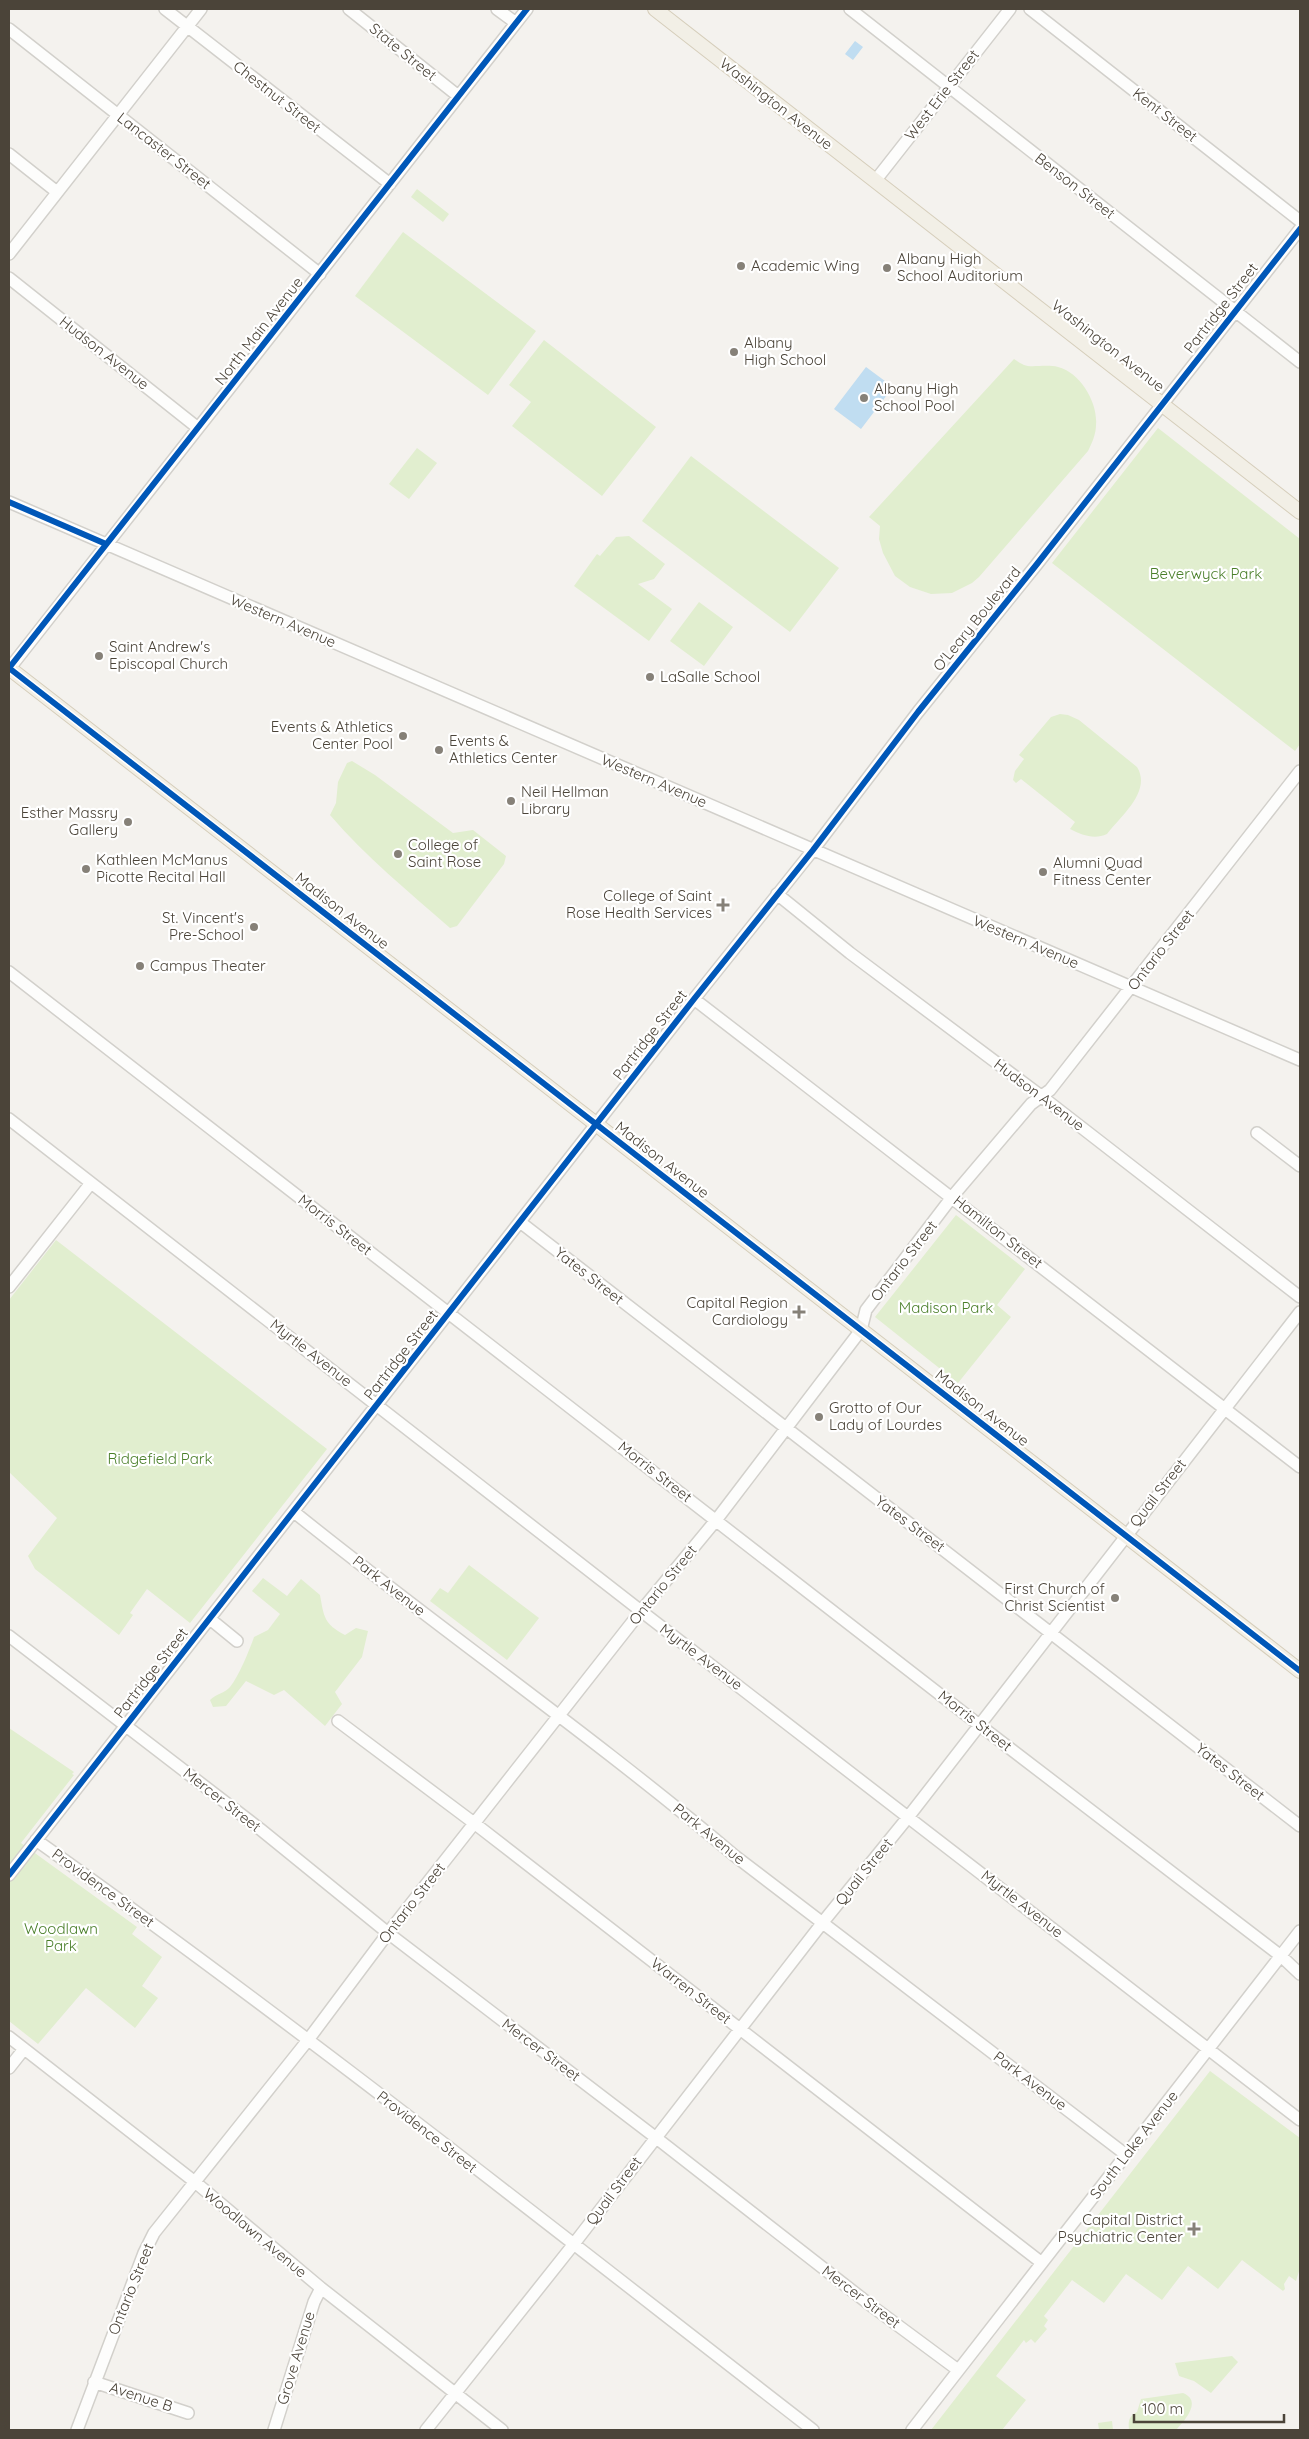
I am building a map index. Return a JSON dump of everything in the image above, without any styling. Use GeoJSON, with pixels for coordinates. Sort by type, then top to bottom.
{"type":"FeatureCollection","features":[{"type":"Feature","properties":{"kind":"main road","name":"Washington Avenue"},"geometry":{"type":"LineString","coordinates":[[655,9],[1300,512]]}},
{"type":"Feature","properties":{"kind":"main road","name":"Madison Avenue"},"geometry":{"type":"LineString","coordinates":[[9,668],[1300,1671]]}},
{"type":"Feature","properties":{"kind":"street","name":"Chestnut Street"},"geometry":{"type":"LineString","coordinates":[[165,9],[390,184]]}},
{"type":"Feature","properties":{"kind":"street"},"geometry":{"type":"LineString","coordinates":[[9,254],[201,9]]}},
{"type":"Feature","properties":{"kind":"street","name":"State Street"},"geometry":{"type":"LineString","coordinates":[[349,9],[457,95]]}},
{"type":"Feature","properties":{"kind":"street"},"geometry":{"type":"LineString","coordinates":[[497,9],[516,23]]}},
{"type":"Feature","properties":{"kind":"street","name":"North Main Avenue"},"geometry":{"type":"LineString","coordinates":[[9,668],[320,274],[457,95],[527,9]]}},
{"type":"Feature","properties":{"kind":"street","name":"Benson Street"},"geometry":{"type":"LineString","coordinates":[[850,9],[1300,362]]}},
{"type":"Feature","properties":{"kind":"street","name":"West Erie Street"},"geometry":{"type":"LineString","coordinates":[[875,181],[1010,9]]}},
{"type":"Feature","properties":{"kind":"street","name":"Kent Street"},"geometry":{"type":"LineString","coordinates":[[1030,9],[1300,221]]}},
{"type":"Feature","properties":{"kind":"street","name":"Lancaster Street"},"geometry":{"type":"LineString","coordinates":[[9,29],[320,274]]}},
{"type":"Feature","properties":{"kind":"street"},"geometry":{"type":"LineString","coordinates":[[9,154],[57,192]]}},
{"type":"Feature","properties":{"kind":"street","name":"Partridge Street"},"geometry":{"type":"LineString","coordinates":[[1162,404],[1300,229]]}},
{"type":"Feature","properties":{"kind":"street","name":"Hudson Avenue"},"geometry":{"type":"LineString","coordinates":[[9,278],[198,428]]}},
{"type":"Feature","properties":{"kind":"street","name":"O'Leary Boulevard"},"geometry":{"type":"LineString","coordinates":[[813,850],[918,712],[1031,572],[1162,404]]}},
{"type":"Feature","properties":{"kind":"street","name":"Western Avenue"},"geometry":{"type":"LineString","coordinates":[[9,502],[1300,1060]]}},
{"type":"Feature","properties":{"kind":"street","name":"Ontario Street"},"geometry":{"type":"LineString","coordinates":[[77,2430],[144,2252],[154,2233],[308,2040],[474,1823],[640,1612],[717,1519],[786,1430],[861,1330],[866,1310],[952,1197],[1030,1104],[1050,1090],[1300,771]]}},
{"type":"Feature","properties":{"kind":"street","name":"Partridge Street"},"geometry":{"type":"LineString","coordinates":[[9,1875],[694,999],[813,850]]}},
{"type":"Feature","properties":{"kind":"street","name":"Hudson Avenue"},"geometry":{"type":"LineString","coordinates":[[777,894],[850,953],[1042,1096],[1300,1296]]}},
{"type":"Feature","properties":{"kind":"street","name":"Morris Street"},"geometry":{"type":"LineString","coordinates":[[9,972],[717,1519],[978,1724],[1281,1956],[1300,1974]]}},
{"type":"Feature","properties":{"kind":"street","name":"Hamilton Street"},"geometry":{"type":"LineString","coordinates":[[694,999],[855,1126],[952,1197],[1300,1467]]}},
{"type":"Feature","properties":{"kind":"street","name":"Myrtle Avenue"},"geometry":{"type":"LineString","coordinates":[[9,1119],[378,1405],[640,1612],[909,1816],[1300,2120]]}},
{"type":"Feature","properties":{"kind":"street"},"geometry":{"type":"LineString","coordinates":[[1258,1133],[1300,1166]]}},
{"type":"Feature","properties":{"kind":"street"},"geometry":{"type":"LineString","coordinates":[[9,1287],[91,1183]]}},
{"type":"Feature","properties":{"kind":"street","name":"Yates Street"},"geometry":{"type":"LineString","coordinates":[[520,1222],[786,1430],[1052,1632],[1300,1826]]}},
{"type":"Feature","properties":{"kind":"street","name":"Quail Street"},"geometry":{"type":"LineString","coordinates":[[426,2430],[573,2245],[823,1922],[909,1816],[978,1724],[1052,1632],[1300,1312]]}},
{"type":"Feature","properties":{"kind":"street","name":"Park Avenue"},"geometry":{"type":"LineString","coordinates":[[294,1512],[394,1592],[1125,2154]]}},
{"type":"Feature","properties":{"kind":"street"},"geometry":{"type":"LineString","coordinates":[[210,1619],[237,1640]]}},
{"type":"Feature","properties":{"kind":"street","name":"Mercer Street"},"geometry":{"type":"LineString","coordinates":[[9,1636],[260,1829],[388,1934],[655,2137],[872,2307],[958,2370]]}},
{"type":"Feature","properties":{"kind":"street","name":"Warren Street"},"geometry":{"type":"LineString","coordinates":[[338,1721],[474,1823],[1042,2263]]}},
{"type":"Feature","properties":{"kind":"street","name":"Providence Street"},"geometry":{"type":"LineString","coordinates":[[36,1840],[115,1896],[308,2040],[813,2430]]}},
{"type":"Feature","properties":{"kind":"street","name":"South Lake Avenue"},"geometry":{"type":"LineString","coordinates":[[912,2430],[1125,2154],[1210,2050],[1300,1932]]}},
{"type":"Feature","properties":{"kind":"street","name":"Woodlawn Avenue"},"geometry":{"type":"LineString","coordinates":[[9,2037],[194,2182],[321,2288],[456,2392],[502,2430]]}},
{"type":"Feature","properties":{"kind":"street"},"geometry":{"type":"LineString","coordinates":[[9,2068],[24,2049]]}},
{"type":"Feature","properties":{"kind":"street","name":"Grove Avenue"},"geometry":{"type":"LineString","coordinates":[[274,2430],[314,2302],[321,2288]]}},
{"type":"Feature","properties":{"kind":"street","name":"Avenue B"},"geometry":{"type":"LineString","coordinates":[[94,2382],[188,2413]]}},
{"type":"Feature","properties":{"kind":"green space"},"geometry":{"type":"Polygon","coordinates":[[[417,189],[449,214],[443,222],[411,197],[417,189]]]}},
{"type":"Feature","properties":{"kind":"green space"},"geometry":{"type":"Polygon","coordinates":[[[403,232],[536,331],[488,395],[355,296],[403,232]]]}},
{"type":"Feature","properties":{"kind":"green space"},"geometry":{"type":"Polygon","coordinates":[[[544,340],[656,427],[602,496],[512,426],[531,402],[509,385],[544,340]]]}},
{"type":"Feature","properties":{"kind":"green space"},"geometry":{"type":"Polygon","coordinates":[[[1014,359],[1027,366],[1058,367],[1066,370],[1081,382],[1091,399],[1096,416],[1094,438],[1091,445],[1088,451],[972,583],[952,593],[931,594],[910,587],[895,576],[883,553],[879,539],[880,526],[869,517],[1014,359]]]}},
{"type":"Feature","properties":{"kind":"green space","name":"Beverwyck Park"},"geometry":{"type":"Polygon","coordinates":[[[1158,428],[1300,539],[1300,744],[1295,751],[1052,563],[1158,428]]]}},
{"type":"Feature","properties":{"kind":"green space"},"geometry":{"type":"Polygon","coordinates":[[[417,448],[437,463],[409,499],[389,484],[417,448]]]}},
{"type":"Feature","properties":{"kind":"green space"},"geometry":{"type":"Polygon","coordinates":[[[691,456],[839,568],[790,632],[642,521],[691,456]]]}},
{"type":"Feature","properties":{"kind":"green space"},"geometry":{"type":"Polygon","coordinates":[[[629,536],[665,564],[654,579],[638,584],[672,609],[649,641],[574,586],[597,554],[600,556],[616,537],[629,536]]]}},
{"type":"Feature","properties":{"kind":"green space"},"geometry":{"type":"Polygon","coordinates":[[[699,602],[733,627],[704,666],[670,641],[699,602]]]}},
{"type":"Feature","properties":{"kind":"green space"},"geometry":{"type":"Polygon","coordinates":[[[1060,714],[1079,720],[1137,767],[1141,776],[1141,785],[1133,803],[1107,834],[1102,836],[1093,837],[1070,829],[1075,822],[1021,779],[1016,783],[1013,780],[1015,771],[1024,759],[1019,755],[1051,717],[1060,714]]]}},
{"type":"Feature","properties":{"kind":"green space"},"geometry":{"type":"Polygon","coordinates":[[[352,761],[375,775],[453,833],[473,830],[506,856],[504,864],[457,926],[450,928],[419,901],[373,859],[330,815],[336,803],[338,782],[347,763],[352,761]]]}},
{"type":"Feature","properties":{"kind":"green space","name":"Madison Park"},"geometry":{"type":"Polygon","coordinates":[[[956,1215],[1025,1269],[997,1305],[1011,1317],[958,1383],[875,1317],[956,1215]]]}},
{"type":"Feature","properties":{"kind":"green space","name":"Ridgefield Park"},"geometry":{"type":"Polygon","coordinates":[[[56,1240],[327,1449],[190,1623],[147,1589],[130,1613],[133,1615],[119,1635],[35,1569],[28,1556],[57,1518],[9,1472],[9,1300],[56,1240]]]}},
{"type":"Feature","properties":{"kind":"green space"},"geometry":{"type":"Polygon","coordinates":[[[469,1565],[539,1618],[507,1660],[430,1601],[440,1588],[448,1593],[469,1565]]]}},
{"type":"Feature","properties":{"kind":"green space"},"geometry":{"type":"Polygon","coordinates":[[[263,1578],[287,1596],[301,1579],[320,1595],[326,1619],[338,1631],[345,1635],[356,1628],[368,1631],[362,1657],[335,1692],[342,1704],[325,1726],[284,1690],[274,1695],[246,1681],[226,1706],[213,1707],[210,1700],[230,1687],[247,1656],[254,1637],[268,1630],[280,1614],[252,1591],[263,1578]]]}},
{"type":"Feature","properties":{"kind":"green space","name":"Woodlawn Park"},"geometry":{"type":"Polygon","coordinates":[[[9,1728],[74,1772],[72,1774],[74,1775],[21,1843],[137,1927],[132,1934],[162,1957],[142,1986],[158,1998],[135,2028],[86,1988],[38,2044],[9,2021],[9,1728]]]}},
{"type":"Feature","properties":{"kind":"green space"},"geometry":{"type":"Polygon","coordinates":[[[1210,2071],[1300,2138],[1300,2268],[1296,2281],[1289,2276],[1284,2284],[1285,2289],[1283,2291],[1242,2260],[1218,2289],[1188,2266],[1162,2300],[1126,2274],[1104,2303],[1072,2280],[1044,2316],[1048,2320],[1044,2326],[1047,2329],[1035,2343],[1031,2339],[1026,2343],[1024,2340],[996,2376],[1026,2400],[1002,2430],[931,2430],[1210,2071]]]}},
{"type":"Feature","properties":{"kind":"green space"},"geometry":{"type":"Polygon","coordinates":[[[1232,2356],[1238,2362],[1211,2393],[1194,2381],[1179,2376],[1175,2363],[1232,2356]]]}},
{"type":"Feature","properties":{"kind":"green space"},"geometry":{"type":"Polygon","coordinates":[[[1183,2393],[1189,2397],[1192,2406],[1176,2430],[1129,2430],[1130,2419],[1137,2412],[1141,2399],[1183,2393]]]}},
{"type":"Feature","properties":{"kind":"green space"},"geometry":{"type":"Polygon","coordinates":[[[1112,2421],[1113,2430],[1099,2430],[1098,2423],[1112,2421]]]}},
{"type":"Feature","properties":{"kind":"water"},"geometry":{"type":"Polygon","coordinates":[[[855,41],[863,47],[853,60],[845,54],[855,41]]]}},
{"type":"Feature","properties":{"kind":"water","name":"Albany High School Pool"},"geometry":{"type":"Polygon","coordinates":[[[866,367],[893,387],[861,429],[834,409],[866,367]]]}},
{"type":"Feature","properties":{"kind":"cycle path"},"geometry":{"type":"LineString","coordinates":[[9,668],[527,9]]}},
{"type":"Feature","properties":{"kind":"cycle path"},"geometry":{"type":"LineString","coordinates":[[9,1875],[694,999],[813,850],[918,712],[1037,564],[1300,229]]}},
{"type":"Feature","properties":{"kind":"cycle path"},"geometry":{"type":"LineString","coordinates":[[9,502],[106,544]]}},
{"type":"Feature","properties":{"kind":"cycle path"},"geometry":{"type":"LineString","coordinates":[[9,668],[1300,1671]]}},
{"type":"Feature","properties":{"kind":"place","name":"Academic Wing"},"geometry":{"type":"Point","coordinates":[741,266]}},
{"type":"Feature","properties":{"kind":"place","name":"Albany High School Auditorium"},"geometry":{"type":"Point","coordinates":[887,268]}},
{"type":"Feature","properties":{"kind":"place","name":"Albany High School"},"geometry":{"type":"Point","coordinates":[734,352]}},
{"type":"Feature","properties":{"kind":"place","name":"Albany High School Pool"},"geometry":{"type":"Point","coordinates":[864,398]}},
{"type":"Feature","properties":{"kind":"place","name":"Saint Andrew's Episcopal Church"},"geometry":{"type":"Point","coordinates":[99,656]}},
{"type":"Feature","properties":{"kind":"place","name":"LaSalle School"},"geometry":{"type":"Point","coordinates":[650,677]}},
{"type":"Feature","properties":{"kind":"place","name":"Events & Athletics Center Pool"},"geometry":{"type":"Point","coordinates":[403,736]}},
{"type":"Feature","properties":{"kind":"place","name":"Events & Athletics Center"},"geometry":{"type":"Point","coordinates":[439,750]}},
{"type":"Feature","properties":{"kind":"place","name":"Neil Hellman Library"},"geometry":{"type":"Point","coordinates":[511,801]}},
{"type":"Feature","properties":{"kind":"place","name":"Esther Massry Gallery"},"geometry":{"type":"Point","coordinates":[128,822]}},
{"type":"Feature","properties":{"kind":"place","name":"College of Saint Rose"},"geometry":{"type":"Point","coordinates":[398,854]}},
{"type":"Feature","properties":{"kind":"place","name":"Kathleen McManus Picotte Recital Hall"},"geometry":{"type":"Point","coordinates":[86,869]}},
{"type":"Feature","properties":{"kind":"place","name":"Alumni Quad Fitness Center"},"geometry":{"type":"Point","coordinates":[1043,872]}},
{"type":"Feature","properties":{"kind":"place","name":"College of Saint Rose Health Services"},"geometry":{"type":"Point","coordinates":[723,905]}},
{"type":"Feature","properties":{"kind":"place","name":"St. Vincent's Pre-School"},"geometry":{"type":"Point","coordinates":[254,927]}},
{"type":"Feature","properties":{"kind":"place","name":"Campus Theater"},"geometry":{"type":"Point","coordinates":[140,966]}},
{"type":"Feature","properties":{"kind":"place","name":"Capital Region Cardiology"},"geometry":{"type":"Point","coordinates":[799,1312]}},
{"type":"Feature","properties":{"kind":"place","name":"Grotto of Our Lady of Lourdes"},"geometry":{"type":"Point","coordinates":[819,1417]}},
{"type":"Feature","properties":{"kind":"place","name":"First Church of Christ Scientist"},"geometry":{"type":"Point","coordinates":[1115,1598]}},
{"type":"Feature","properties":{"kind":"place","name":"Capital District Psychiatric Center"},"geometry":{"type":"Point","coordinates":[1194,2229]}}]}
